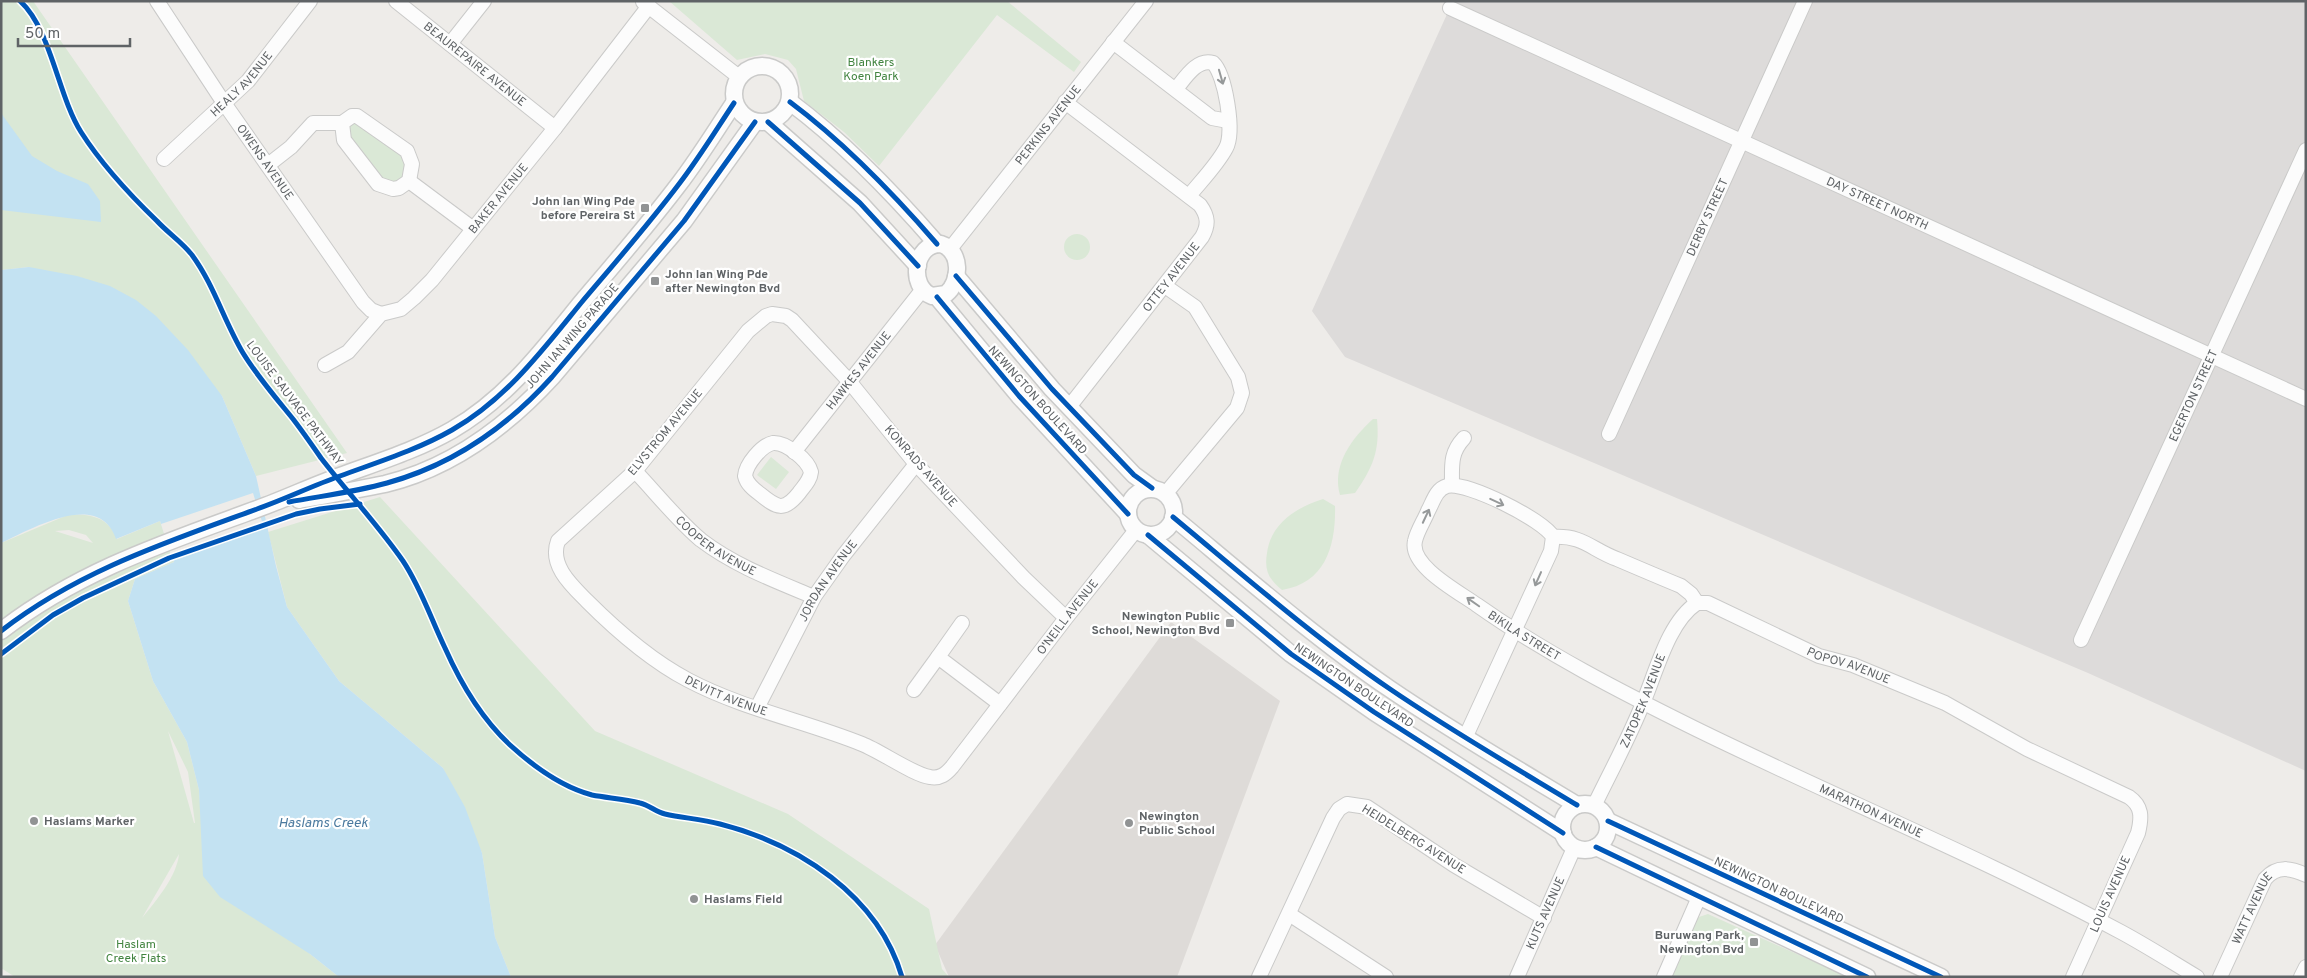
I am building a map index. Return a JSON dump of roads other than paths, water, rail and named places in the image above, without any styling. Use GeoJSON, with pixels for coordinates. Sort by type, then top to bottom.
{"type":"FeatureCollection","features":[{"type":"Feature","properties":{"kind":"street","name":"OWENS AVENUE"},"geometry":{"type":"LineString","coordinates":[[156,1],[224,103],[363,302],[371,310],[381,314]]}},
{"type":"Feature","properties":{"kind":"street","name":"HEALY AVENUE"},"geometry":{"type":"LineString","coordinates":[[164,159],[255,74],[310,1]]}},
{"type":"Feature","properties":{"kind":"street","name":"BEAUREPAIRE AVENUE"},"geometry":{"type":"LineString","coordinates":[[396,1],[555,128]]}},
{"type":"Feature","properties":{"kind":"street"},"geometry":{"type":"LineString","coordinates":[[450,44],[484,1]]}},
{"type":"Feature","properties":{"kind":"street","name":"PERKINS AVENUE"},"geometry":{"type":"LineString","coordinates":[[944,246],[970,227],[1065,102],[1146,1]]}},
{"type":"Feature","properties":{"kind":"street","name":"DERBY STREET"},"geometry":{"type":"LineString","coordinates":[[1609,434],[1805,1]]}},
{"type":"Feature","properties":{"kind":"street"},"geometry":{"type":"LineString","coordinates":[[646,4],[739,77]]}},
{"type":"Feature","properties":{"kind":"street","name":"BAKER AVENUE"},"geometry":{"type":"LineString","coordinates":[[381,314],[401,309],[414,298],[555,128],[646,4]]}},
{"type":"Feature","properties":{"kind":"street","name":"DAY STREET NORTH"},"geometry":{"type":"LineString","coordinates":[[1450,8],[2306,399]]}},
{"type":"Feature","properties":{"kind":"street"},"geometry":{"type":"LineString","coordinates":[[1113,42],[1212,118],[1228,121]]}},
{"type":"Feature","properties":{"kind":"street"},"geometry":{"type":"LineString","coordinates":[[1176,89],[1198,64],[1204,61],[1213,63],[1220,72],[1226,101],[1229,134],[1226,148],[1189,196]]}},
{"type":"Feature","properties":{"kind":"street"},"geometry":{"type":"LineString","coordinates":[[761,122],[781,115],[790,102],[789,84],[778,70],[762,65],[753,67],[739,77],[735,85],[734,103],[746,118],[761,122],[860,203],[918,266]]}},
{"type":"Feature","properties":{"kind":"street"},"geometry":{"type":"LineString","coordinates":[[790,102],[813,119],[859,160],[956,258],[956,276],[951,290],[946,294],[930,293],[918,276],[918,266],[922,252],[930,246],[944,246]]}},
{"type":"Feature","properties":{"kind":"street","name":"OTTEY AVENUE"},"geometry":{"type":"LineString","coordinates":[[1065,102],[1189,196],[1202,209],[1207,218],[1207,225],[1202,237],[1069,407]]}},
{"type":"Feature","properties":{"kind":"street","name":"JOHN IAN WING PARADE"},"geometry":{"type":"LineString","coordinates":[[1,631],[54,595],[83,579],[162,542],[260,508],[432,441],[491,404],[543,352],[680,183],[734,103]]}},
{"type":"Feature","properties":{"kind":"street"},"geometry":{"type":"LineString","coordinates":[[357,116],[407,151],[412,164],[408,181],[399,188],[393,189],[378,184],[344,140],[342,124],[347,118],[357,116]]}},
{"type":"Feature","properties":{"kind":"street","name":"JOHN IAN WING PARADE"},"geometry":{"type":"LineString","coordinates":[[260,508],[385,484],[449,460],[484,439],[538,392],[565,362],[684,221],[761,122]]}},
{"type":"Feature","properties":{"kind":"street"},"geometry":{"type":"LineString","coordinates":[[268,165],[291,147],[313,123],[342,124]]}},
{"type":"Feature","properties":{"kind":"street","name":"EGERTON STREET"},"geometry":{"type":"LineString","coordinates":[[2080,640],[2306,150]]}},
{"type":"Feature","properties":{"kind":"street"},"geometry":{"type":"LineString","coordinates":[[408,181],[472,228]]}},
{"type":"Feature","properties":{"kind":"street","name":"NEWINGTON BOULEVARD"},"geometry":{"type":"LineString","coordinates":[[956,276],[1069,407],[1134,475],[1159,491]]}},
{"type":"Feature","properties":{"kind":"street"},"geometry":{"type":"LineString","coordinates":[[1159,491],[1173,504],[1173,517],[1163,529],[1142,532],[1129,520],[1128,514],[1138,494],[1159,491],[1237,408],[1242,393],[1238,377],[1195,307],[1165,286]]}},
{"type":"Feature","properties":{"kind":"street","name":"NEWINGTON BOULEVARD"},"geometry":{"type":"LineString","coordinates":[[930,293],[1019,396],[1128,514]]}},
{"type":"Feature","properties":{"kind":"street","name":"HAWKES AVENUE"},"geometry":{"type":"LineString","coordinates":[[794,452],[849,381],[930,293]]}},
{"type":"Feature","properties":{"kind":"street"},"geometry":{"type":"LineString","coordinates":[[325,365],[348,352],[381,314]]}},
{"type":"Feature","properties":{"kind":"street","name":"KONRADS AVENUE"},"geometry":{"type":"LineString","coordinates":[[779,314],[792,320],[849,381],[916,464],[1024,578],[1066,618]]}},
{"type":"Feature","properties":{"kind":"street","name":"ELVSTROM AVENUE"},"geometry":{"type":"LineString","coordinates":[[555,555],[558,541],[635,471],[748,331],[766,316],[779,314]]}},
{"type":"Feature","properties":{"kind":"street"},"geometry":{"type":"LineString","coordinates":[[1464,438],[1456,447],[1453,455],[1452,485],[1466,488],[1514,510],[1540,524],[1552,535],[1564,536],[1588,543],[1609,556],[1681,586],[1691,594],[1697,603]]}},
{"type":"Feature","properties":{"kind":"street"},"geometry":{"type":"LineString","coordinates":[[770,443],[780,443],[794,452],[810,468],[810,476],[792,502],[786,506],[776,506],[751,487],[746,479],[746,471],[770,443]]}},
{"type":"Feature","properties":{"kind":"street","name":"JORDAN AVENUE"},"geometry":{"type":"LineString","coordinates":[[756,708],[814,597],[843,556],[916,464]]}},
{"type":"Feature","properties":{"kind":"street","name":"COOPER AVENUE"},"geometry":{"type":"LineString","coordinates":[[635,471],[694,533],[709,546],[749,569],[814,597]]}},
{"type":"Feature","properties":{"kind":"street","name":"BIKILA STREET"},"geometry":{"type":"LineString","coordinates":[[1452,485],[1442,488],[1436,495],[1415,542],[1416,555],[1430,572],[1514,629],[1588,674],[1643,703]]}},
{"type":"Feature","properties":{"kind":"street","name":"NEWINGTON BOULEVARD"},"geometry":{"type":"LineString","coordinates":[[1173,517],[1279,605],[1389,689],[1576,805]]}},
{"type":"Feature","properties":{"kind":"street","name":"NEWINGTON BOULEVARD"},"geometry":{"type":"LineString","coordinates":[[1142,532],[1291,654],[1374,712],[1563,833]]}},
{"type":"Feature","properties":{"kind":"street","name":"O'NEILL AVENUE"},"geometry":{"type":"LineString","coordinates":[[937,777],[942,776],[952,767],[1066,618],[1142,532]]}},
{"type":"Feature","properties":{"kind":"street"},"geometry":{"type":"LineString","coordinates":[[1466,738],[1551,551],[1552,535]]}},
{"type":"Feature","properties":{"kind":"street","name":"DEVITT AVENUE"},"geometry":{"type":"LineString","coordinates":[[555,555],[562,574],[603,616],[637,646],[690,681],[756,708],[850,739],[924,776],[937,777]]}},
{"type":"Feature","properties":{"kind":"street","name":"ZATOPEK AVENUE"},"geometry":{"type":"LineString","coordinates":[[1595,804],[1643,703],[1653,675],[1675,628],[1682,616],[1697,603]]}},
{"type":"Feature","properties":{"kind":"street","name":"POPOV AVENUE"},"geometry":{"type":"LineString","coordinates":[[1697,603],[1708,603],[1810,652],[1901,683],[1945,703],[2027,749],[2129,796],[2137,802],[2140,809]]}},
{"type":"Feature","properties":{"kind":"street"},"geometry":{"type":"LineString","coordinates":[[914,690],[962,623]]}},
{"type":"Feature","properties":{"kind":"street"},"geometry":{"type":"LineString","coordinates":[[938,656],[1000,704]]}},
{"type":"Feature","properties":{"kind":"street","name":"MARATHON AVENUE"},"geometry":{"type":"LineString","coordinates":[[1643,703],[1762,762],[1976,859],[2142,943],[2197,977]]}},
{"type":"Feature","properties":{"kind":"street","name":"HEIDELBERG AVENUE"},"geometry":{"type":"LineString","coordinates":[[1259,977],[1333,818],[1339,809],[1347,804],[1367,807],[1454,865],[1544,918]]}},
{"type":"Feature","properties":{"kind":"street"},"geometry":{"type":"LineString","coordinates":[[1595,804],[1604,811],[1608,821],[1606,836],[1596,847],[1589,850],[1574,848],[1567,842],[1563,833],[1564,822],[1568,812],[1576,805],[1595,804]]}},
{"type":"Feature","properties":{"kind":"street","name":"LOUIS AVENUE"},"geometry":{"type":"LineString","coordinates":[[2072,977],[2138,833],[2141,816],[2140,809]]}},
{"type":"Feature","properties":{"kind":"street","name":"NEWINGTON BOULEVARD"},"geometry":{"type":"LineString","coordinates":[[1608,821],[1941,977]]}},
{"type":"Feature","properties":{"kind":"street"},"geometry":{"type":"LineString","coordinates":[[1596,847],[1866,977]]}},
{"type":"Feature","properties":{"kind":"street","name":"KUTS AVENUE"},"geometry":{"type":"LineString","coordinates":[[1516,977],[1574,848]]}},
{"type":"Feature","properties":{"kind":"street","name":"WATT AVENUE"},"geometry":{"type":"LineString","coordinates":[[2220,977],[2265,879],[2270,873],[2286,868],[2306,875]]}},
{"type":"Feature","properties":{"kind":"street"},"geometry":{"type":"LineString","coordinates":[[1664,977],[1699,897]]}},
{"type":"Feature","properties":{"kind":"street"},"geometry":{"type":"LineString","coordinates":[[1289,914],[1386,977]]}},
{"type":"Feature","properties":{"kind":"street"},"geometry":{"type":"LineString","coordinates":[[2301,977],[2306,967]]}},
{"type":"Feature","properties":{"kind":"water"},"geometry":{"type":"Polygon","coordinates":[[[1,113],[32,156],[57,171],[88,184],[100,201],[101,222],[1,210],[1,113]]]}},
{"type":"Feature","properties":{"kind":"water","name":"Haslams Creek"},"geometry":{"type":"Polygon","coordinates":[[[29,267],[77,276],[110,286],[136,300],[156,316],[188,350],[222,396],[256,476],[287,607],[339,681],[443,768],[465,807],[482,853],[495,937],[511,977],[339,977],[310,954],[220,897],[203,876],[199,790],[187,742],[153,681],[128,601],[135,579],[174,562],[160,521],[116,539],[107,524],[95,517],[80,515],[64,517],[30,529],[1,543],[1,270],[29,267]]]}},
{"type":"Feature","properties":{"kind":"place","name":"John Ian Wing Pde before Pereira St"},"geometry":{"type":"Point","coordinates":[645,208]}},
{"type":"Feature","properties":{"kind":"place","name":"John Ian Wing Pde after Newington Bvd"},"geometry":{"type":"Point","coordinates":[655,281]}},
{"type":"Feature","properties":{"kind":"place","name":"Newington Public School, Newington Bvd"},"geometry":{"type":"Point","coordinates":[1230,623]}},
{"type":"Feature","properties":{"kind":"place","name":"Haslams Marker"},"geometry":{"type":"Point","coordinates":[34,821]}},
{"type":"Feature","properties":{"kind":"place","name":"Newington Public School"},"geometry":{"type":"Point","coordinates":[1129,823]}},
{"type":"Feature","properties":{"kind":"place","name":"Haslams Field"},"geometry":{"type":"Point","coordinates":[694,899]}},
{"type":"Feature","properties":{"kind":"place","name":"Buruwang Park, Newington Bvd"},"geometry":{"type":"Point","coordinates":[1754,942]}},
{"type":"Feature","properties":{"kind":"park label","name":"Blankers Koen Park"},"geometry":{"type":"Point","coordinates":[871,69]}},
{"type":"Feature","properties":{"kind":"park label","name":"Haslam Creek Flats"},"geometry":{"type":"Point","coordinates":[136,951]}}]}
